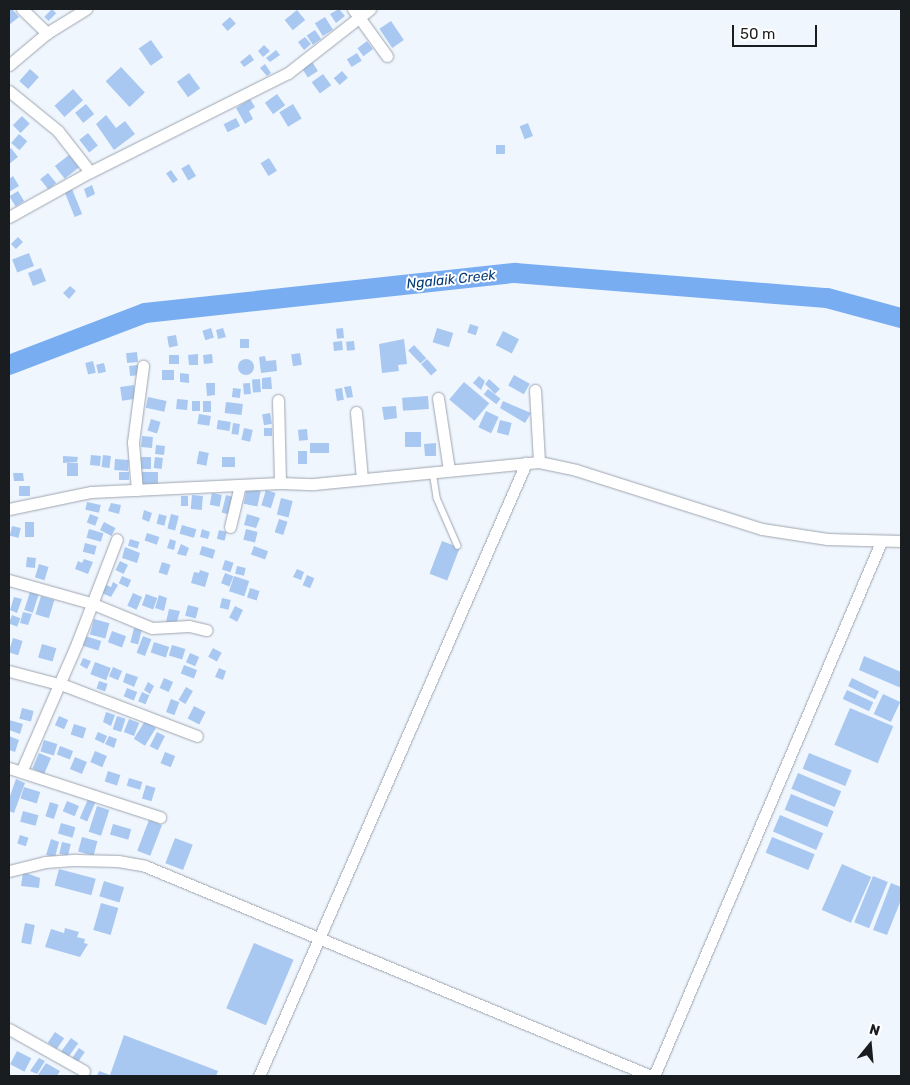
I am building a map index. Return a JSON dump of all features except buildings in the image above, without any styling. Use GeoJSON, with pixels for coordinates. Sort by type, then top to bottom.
{"type":"FeatureCollection","features":[{"type":"Feature","properties":{"kind":"street"},"geometry":{"type":"LineString","coordinates":[[22,9],[48,34]]}},
{"type":"Feature","properties":{"kind":"street"},"geometry":{"type":"LineString","coordinates":[[9,65],[48,34],[86,9]]}},
{"type":"Feature","properties":{"kind":"street"},"geometry":{"type":"LineString","coordinates":[[9,217],[90,172],[288,73],[355,13],[370,9]]}},
{"type":"Feature","properties":{"kind":"street"},"geometry":{"type":"LineString","coordinates":[[355,13],[387,56]]}},
{"type":"Feature","properties":{"kind":"street"},"geometry":{"type":"LineString","coordinates":[[9,91],[58,131],[90,172]]}},
{"type":"Feature","properties":{"kind":"street"},"geometry":{"type":"LineString","coordinates":[[137,490],[132,442],[143,366]]}},
{"type":"Feature","properties":{"kind":"street"},"geometry":{"type":"LineString","coordinates":[[534,390],[538,462]]}},
{"type":"Feature","properties":{"kind":"street"},"geometry":{"type":"LineString","coordinates":[[438,398],[449,470]]}},
{"type":"Feature","properties":{"kind":"street"},"geometry":{"type":"LineString","coordinates":[[278,400],[280,483]]}},
{"type":"Feature","properties":{"kind":"street"},"geometry":{"type":"LineString","coordinates":[[356,412],[362,479]]}},
{"type":"Feature","properties":{"kind":"street"},"geometry":{"type":"LineString","coordinates":[[9,509],[91,492],[280,483],[314,484],[538,462],[576,470],[762,529],[802,537],[881,542],[901,541]]}},
{"type":"Feature","properties":{"kind":"street"},"geometry":{"type":"LineString","coordinates":[[258,1076],[317,936],[526,463]]}},
{"type":"Feature","properties":{"kind":"street"},"geometry":{"type":"LineString","coordinates":[[230,527],[240,485]]}},
{"type":"Feature","properties":{"kind":"street"},"geometry":{"type":"LineString","coordinates":[[21,772],[59,686],[117,539]]}},
{"type":"Feature","properties":{"kind":"street"},"geometry":{"type":"LineString","coordinates":[[654,1076],[881,542]]}},
{"type":"Feature","properties":{"kind":"street"},"geometry":{"type":"LineString","coordinates":[[9,580],[91,603],[152,628],[189,626],[207,630]]}},
{"type":"Feature","properties":{"kind":"street"},"geometry":{"type":"LineString","coordinates":[[9,671],[59,686],[66,686],[197,736]]}},
{"type":"Feature","properties":{"kind":"street"},"geometry":{"type":"LineString","coordinates":[[9,768],[160,817]]}},
{"type":"Feature","properties":{"kind":"street"},"geometry":{"type":"LineString","coordinates":[[9,871],[45,862],[76,860],[145,866],[650,1076]]}},
{"type":"Feature","properties":{"kind":"street"},"geometry":{"type":"LineString","coordinates":[[9,1029],[84,1071]]}},
{"type":"Feature","properties":{"kind":"lane"},"geometry":{"type":"LineString","coordinates":[[433,472],[437,498],[458,546]]}},
{"type":"Feature","properties":{"kind":"waterway","name":"Ngalaik Creek"},"geometry":{"type":"LineString","coordinates":[[9,365],[145,313],[515,273],[827,298],[901,318]]}}]}
